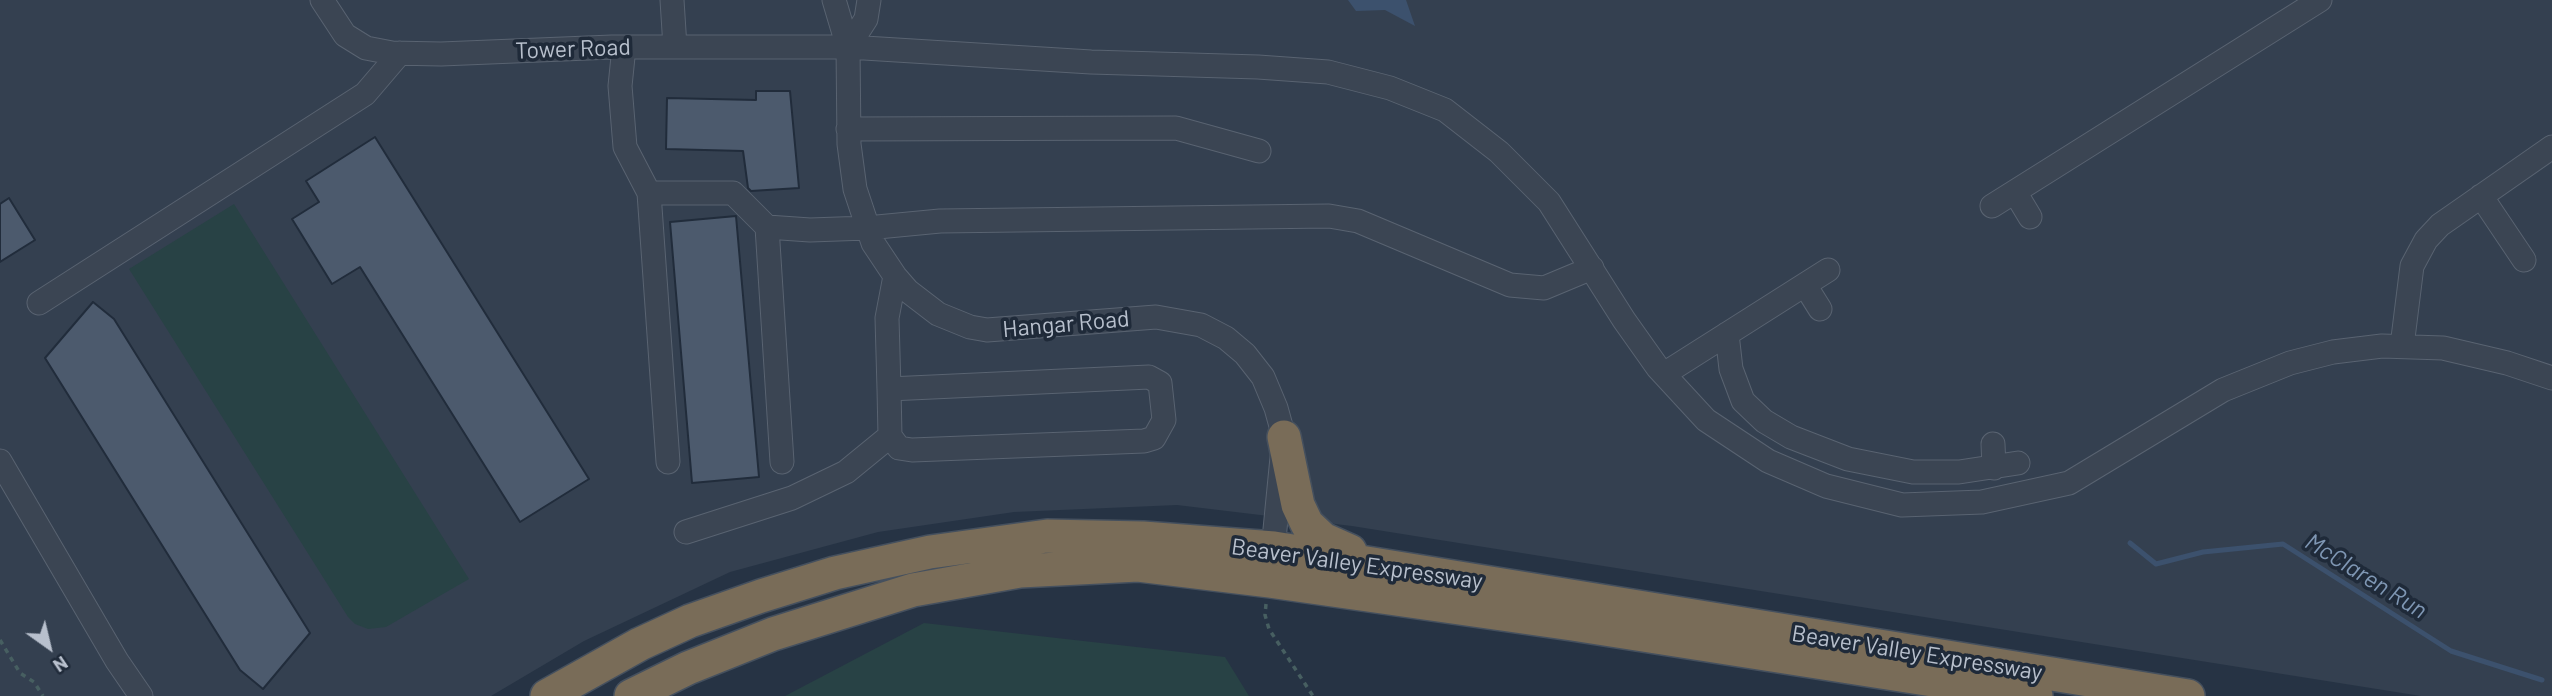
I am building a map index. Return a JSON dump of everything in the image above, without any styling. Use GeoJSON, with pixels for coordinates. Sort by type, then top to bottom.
{"type":"FeatureCollection","features":[{"type":"Feature","properties":{"kind":"highway"},"geometry":{"type":"LineString","coordinates":[[1284,437],[1298,505],[1307,524],[1323,539],[1374,563]]}},
{"type":"Feature","properties":{"kind":"highway","name":"Beaver Valley Expressway"},"geometry":{"type":"LineString","coordinates":[[547,696],[640,644],[719,610],[835,573],[930,552],[1047,536],[1143,538],[1274,548],[2188,696]]}},
{"type":"Feature","properties":{"kind":"highway","name":"Beaver Valley Expressway"},"geometry":{"type":"LineString","coordinates":[[631,696],[688,668],[773,634],[913,590],[1020,571],[1138,565],[1572,624],[2036,696]]}},
{"type":"Feature","properties":{"kind":"street","name":"Tower Road"},"geometry":{"type":"LineString","coordinates":[[322,0],[345,35],[366,48],[400,53],[624,47],[848,47],[1091,62],[1328,72],[1390,88],[1445,110],[1499,152],[1549,202],[1624,320],[1664,374],[1706,419],[1768,461],[1826,486],[1902,505],[1982,502],[2068,483],[2223,390],[2290,363],[2364,347],[2443,348],[2507,363],[2552,378]]}},
{"type":"Feature","properties":{"kind":"street"},"geometry":{"type":"LineString","coordinates":[[672,0],[676,47]]}},
{"type":"Feature","properties":{"kind":"street","name":"Hangar Road"},"geometry":{"type":"LineString","coordinates":[[834,0],[848,47],[848,129],[855,190],[873,243],[908,291],[939,314],[970,327],[987,330],[1140,318],[1165,318],[1201,325],[1226,338],[1255,366],[1273,400],[1284,437],[1270,581]]}},
{"type":"Feature","properties":{"kind":"street"},"geometry":{"type":"LineString","coordinates":[[848,47],[866,19],[869,0]]}},
{"type":"Feature","properties":{"kind":"street"},"geometry":{"type":"LineString","coordinates":[[1992,206],[2320,0]]}},
{"type":"Feature","properties":{"kind":"street"},"geometry":{"type":"LineString","coordinates":[[624,47],[620,86],[625,147],[649,193],[668,462]]}},
{"type":"Feature","properties":{"kind":"street"},"geometry":{"type":"LineString","coordinates":[[39,303],[365,94],[400,53]]}},
{"type":"Feature","properties":{"kind":"street"},"geometry":{"type":"LineString","coordinates":[[848,129],[1176,128],[1259,151]]}},
{"type":"Feature","properties":{"kind":"street"},"geometry":{"type":"LineString","coordinates":[[2402,346],[2410,279],[2415,257],[2426,240],[2440,225],[2552,146]]}},
{"type":"Feature","properties":{"kind":"street"},"geometry":{"type":"LineString","coordinates":[[2015,192],[2030,217]]}},
{"type":"Feature","properties":{"kind":"street"},"geometry":{"type":"LineString","coordinates":[[649,193],[733,193],[767,227],[810,230],[940,221],[1329,216],[1358,221],[1510,285],[1544,288],[1592,268]]}},
{"type":"Feature","properties":{"kind":"street"},"geometry":{"type":"LineString","coordinates":[[2481,196],[2524,260]]}},
{"type":"Feature","properties":{"kind":"street"},"geometry":{"type":"LineString","coordinates":[[767,227],[782,462]]}},
{"type":"Feature","properties":{"kind":"street"},"geometry":{"type":"LineString","coordinates":[[1664,374],[1828,270]]}},
{"type":"Feature","properties":{"kind":"street"},"geometry":{"type":"LineString","coordinates":[[889,389],[1149,377],[1160,383],[1164,419],[1154,438],[1144,442],[912,450],[899,448],[890,436],[887,318],[895,276]]}},
{"type":"Feature","properties":{"kind":"street"},"geometry":{"type":"LineString","coordinates":[[1805,285],[1820,309]]}},
{"type":"Feature","properties":{"kind":"street"},"geometry":{"type":"LineString","coordinates":[[1727,334],[1731,369],[1743,401],[1764,421],[1827,453],[1891,469],[1936,473],[1967,472],[2018,463]]}},
{"type":"Feature","properties":{"kind":"street"},"geometry":{"type":"LineString","coordinates":[[685,533],[792,498],[846,472],[890,436]]}},
{"type":"Feature","properties":{"kind":"street"},"geometry":{"type":"LineString","coordinates":[[1993,444],[1994,468]]}},
{"type":"Feature","properties":{"kind":"street"},"geometry":{"type":"LineString","coordinates":[[0,461],[117,661],[141,696]]}},
{"type":"Feature","properties":{"kind":"path"},"geometry":{"type":"LineString","coordinates":[[1270,581],[1265,607],[1266,622],[1313,696]]}},
{"type":"Feature","properties":{"kind":"path"},"geometry":{"type":"LineString","coordinates":[[0,640],[20,673],[34,682],[43,696]]}},
{"type":"Feature","properties":{"kind":"shaded area"},"geometry":{"type":"Polygon","coordinates":[[[0,0],[2552,0],[2552,696],[2421,696],[1352,526],[1177,505],[1014,512],[878,532],[730,572],[584,641],[491,696],[0,696],[0,0]]]}},
{"type":"Feature","properties":{"kind":"shaded area"},"geometry":{"type":"Polygon","coordinates":[[[1348,0],[1406,0],[1415,26],[1385,10],[1356,11],[1348,0]]]}},
{"type":"Feature","properties":{"kind":"green space"},"geometry":{"type":"Polygon","coordinates":[[[234,204],[469,579],[386,627],[368,629],[355,624],[348,617],[129,269],[234,204]]]}},
{"type":"Feature","properties":{"kind":"green space"},"geometry":{"type":"Polygon","coordinates":[[[924,623],[1225,657],[1249,696],[785,696],[924,623]]]}},
{"type":"Feature","properties":{"kind":"building"},"geometry":{"type":"Polygon","coordinates":[[[756,91],[790,91],[799,188],[751,191],[748,188],[743,151],[666,149],[667,98],[756,100],[756,91]]]}},
{"type":"Feature","properties":{"kind":"building"},"geometry":{"type":"Polygon","coordinates":[[[375,137],[589,479],[520,522],[360,267],[332,284],[292,219],[319,202],[306,181],[375,137]]]}},
{"type":"Feature","properties":{"kind":"building"},"geometry":{"type":"Polygon","coordinates":[[[9,198],[35,240],[0,262],[0,204],[9,198]]]}},
{"type":"Feature","properties":{"kind":"building"},"geometry":{"type":"Polygon","coordinates":[[[736,216],[759,477],[692,483],[670,222],[736,216]]]}},
{"type":"Feature","properties":{"kind":"building"},"geometry":{"type":"Polygon","coordinates":[[[93,302],[114,319],[310,633],[263,689],[240,670],[45,358],[93,302]]]}},
{"type":"Feature","properties":{"kind":"waterway","name":"McClaren Run"},"geometry":{"type":"LineString","coordinates":[[2130,543],[2156,564],[2203,552],[2283,544],[2451,651],[2542,680]]}}]}
